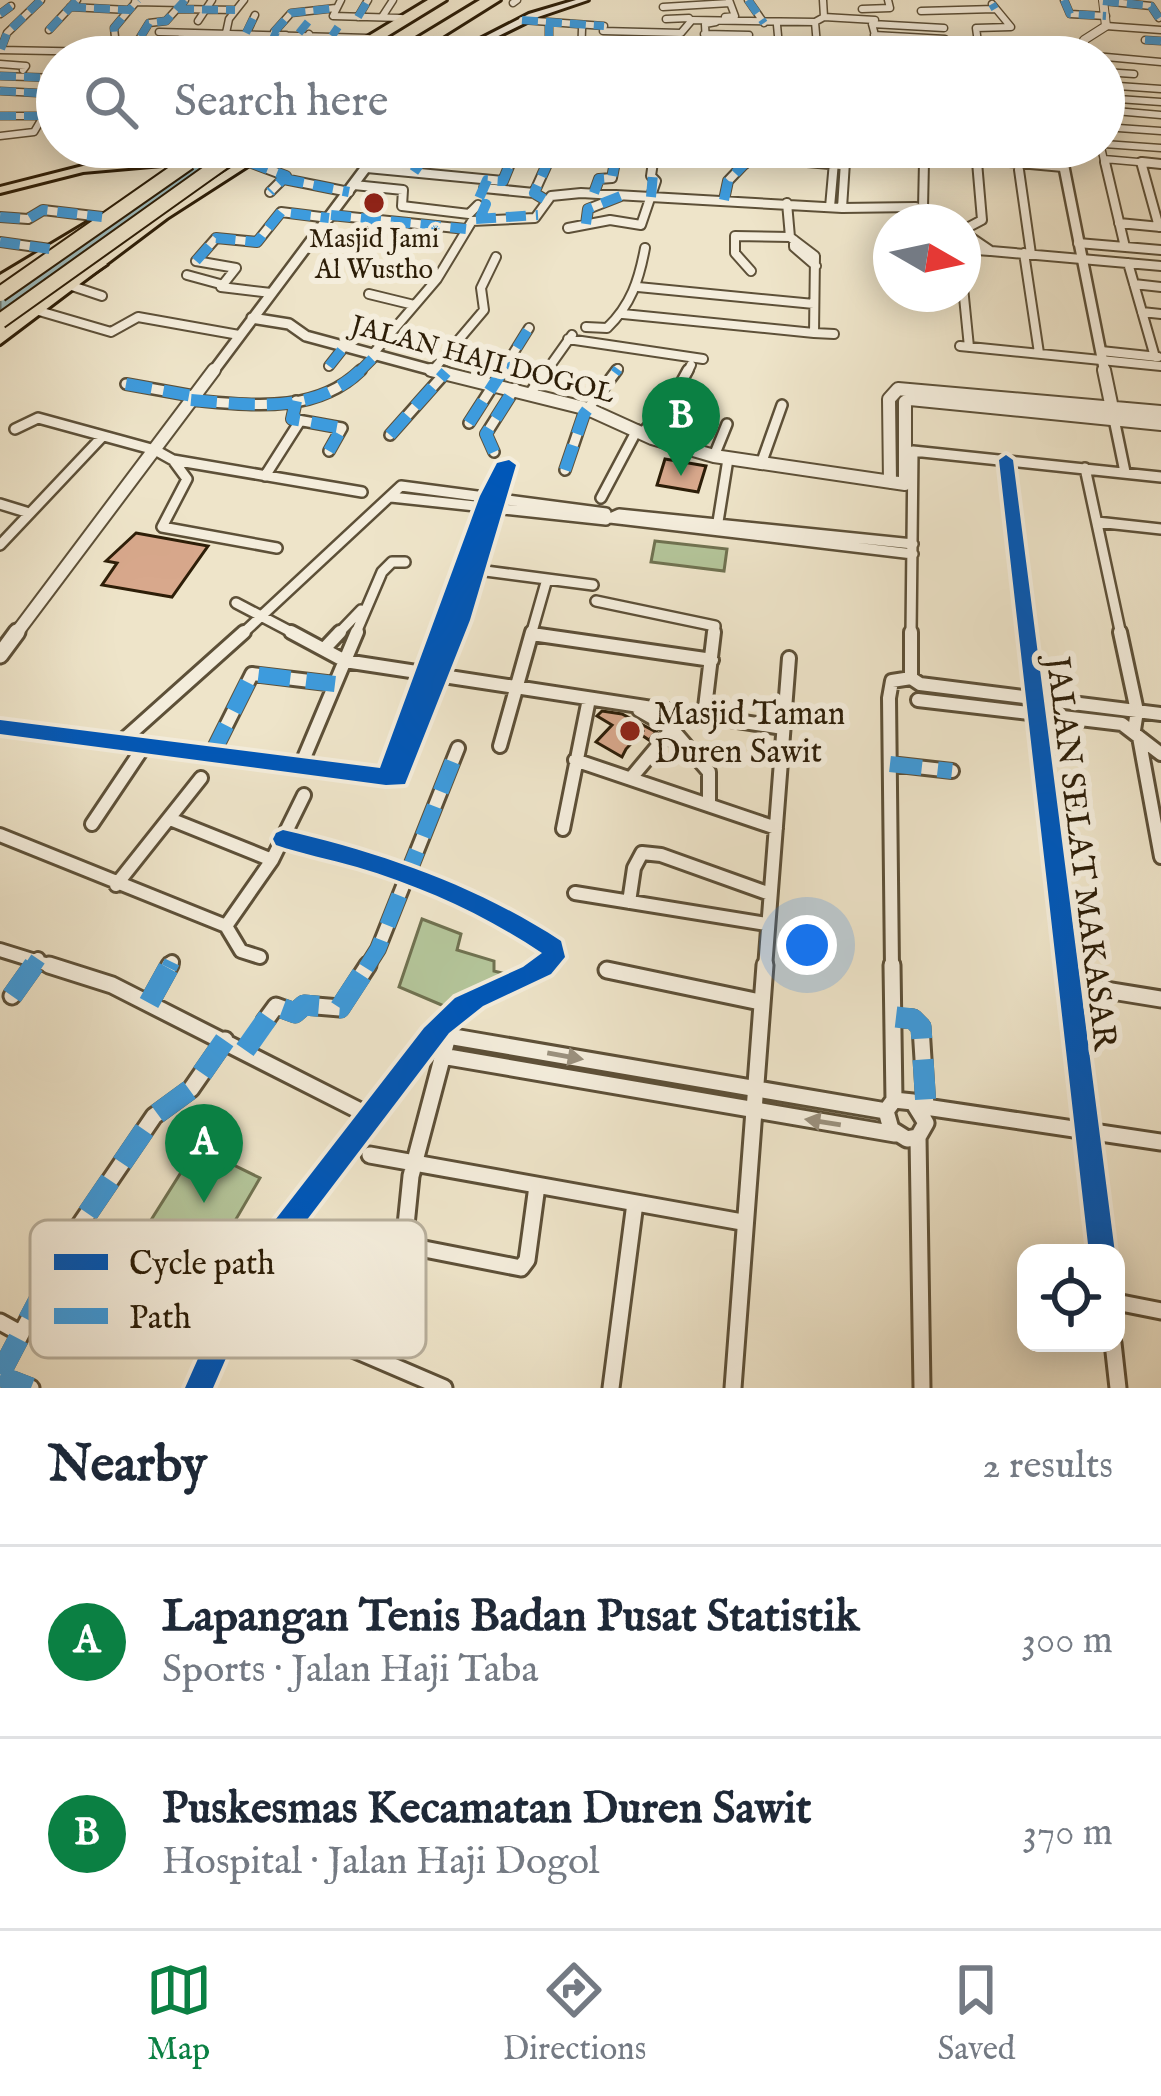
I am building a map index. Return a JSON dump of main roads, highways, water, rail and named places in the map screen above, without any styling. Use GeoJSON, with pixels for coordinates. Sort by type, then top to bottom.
{"type":"FeatureCollection","features":[{"type":"Feature","properties":{"kind":"highway"},"geometry":{"type":"LineString","coordinates":[[391,36],[452,0]]}},
{"type":"Feature","properties":{"kind":"highway"},"geometry":{"type":"LineString","coordinates":[[420,36],[477,0]]}},
{"type":"Feature","properties":{"kind":"highway"},"geometry":{"type":"LineString","coordinates":[[424,36],[491,0]]}},
{"type":"Feature","properties":{"kind":"highway"},"geometry":{"type":"LineString","coordinates":[[378,36],[434,3]]}},
{"type":"Feature","properties":{"kind":"highway"},"geometry":{"type":"LineString","coordinates":[[0,294],[186,168]]}},
{"type":"Feature","properties":{"kind":"highway"},"geometry":{"type":"LineString","coordinates":[[0,321],[231,168]]}},
{"type":"Feature","properties":{"kind":"highway"},"geometry":{"type":"LineString","coordinates":[[0,331],[100,264]]}},
{"type":"Feature","properties":{"kind":"main road"},"geometry":{"type":"LineString","coordinates":[[435,36],[491,0]]}},
{"type":"Feature","properties":{"kind":"main road"},"geometry":{"type":"LineString","coordinates":[[491,36],[576,1]]}},
{"type":"Feature","properties":{"kind":"main road"},"geometry":{"type":"LineString","coordinates":[[371,36],[434,3]]}},
{"type":"Feature","properties":{"kind":"main road"},"geometry":{"type":"LineString","coordinates":[[0,188],[73,168]]}},
{"type":"Feature","properties":{"kind":"main road"},"geometry":{"type":"LineString","coordinates":[[0,188],[93,168]]}},
{"type":"Feature","properties":{"kind":"main road"},"geometry":{"type":"LineString","coordinates":[[0,280],[102,217],[166,168]]}},
{"type":"Feature","properties":{"kind":"main road"},"geometry":{"type":"LineString","coordinates":[[100,264],[232,168]]}},
{"type":"Feature","properties":{"kind":"main road"},"geometry":{"type":"LineString","coordinates":[[0,340],[65,288]]}},
{"type":"Feature","properties":{"kind":"water"},"geometry":{"type":"Polygon","coordinates":[[[191,168],[216,168],[0,321],[0,300],[191,168]]]}},
{"type":"Feature","properties":{"kind":"tunnel"},"geometry":{"type":"LineString","coordinates":[[248,1046],[265,1021]]}},
{"type":"Feature","properties":{"kind":"place","name":"Masjid Jami Al Wustho"},"geometry":{"type":"Point","coordinates":[374,203]}},
{"type":"Feature","properties":{"kind":"place","name":"Puskesmas Kecamatan Duren Sawit"},"geometry":{"type":"Point","coordinates":[681,476]}},
{"type":"Feature","properties":{"kind":"place","name":"Masjid Taman Duren Sawit"},"geometry":{"type":"Point","coordinates":[630,731]}},
{"type":"Feature","properties":{"kind":"place","name":"Lapangan Tenis Badan Pusat Statistik"},"geometry":{"type":"Point","coordinates":[204,1203]}}]}
